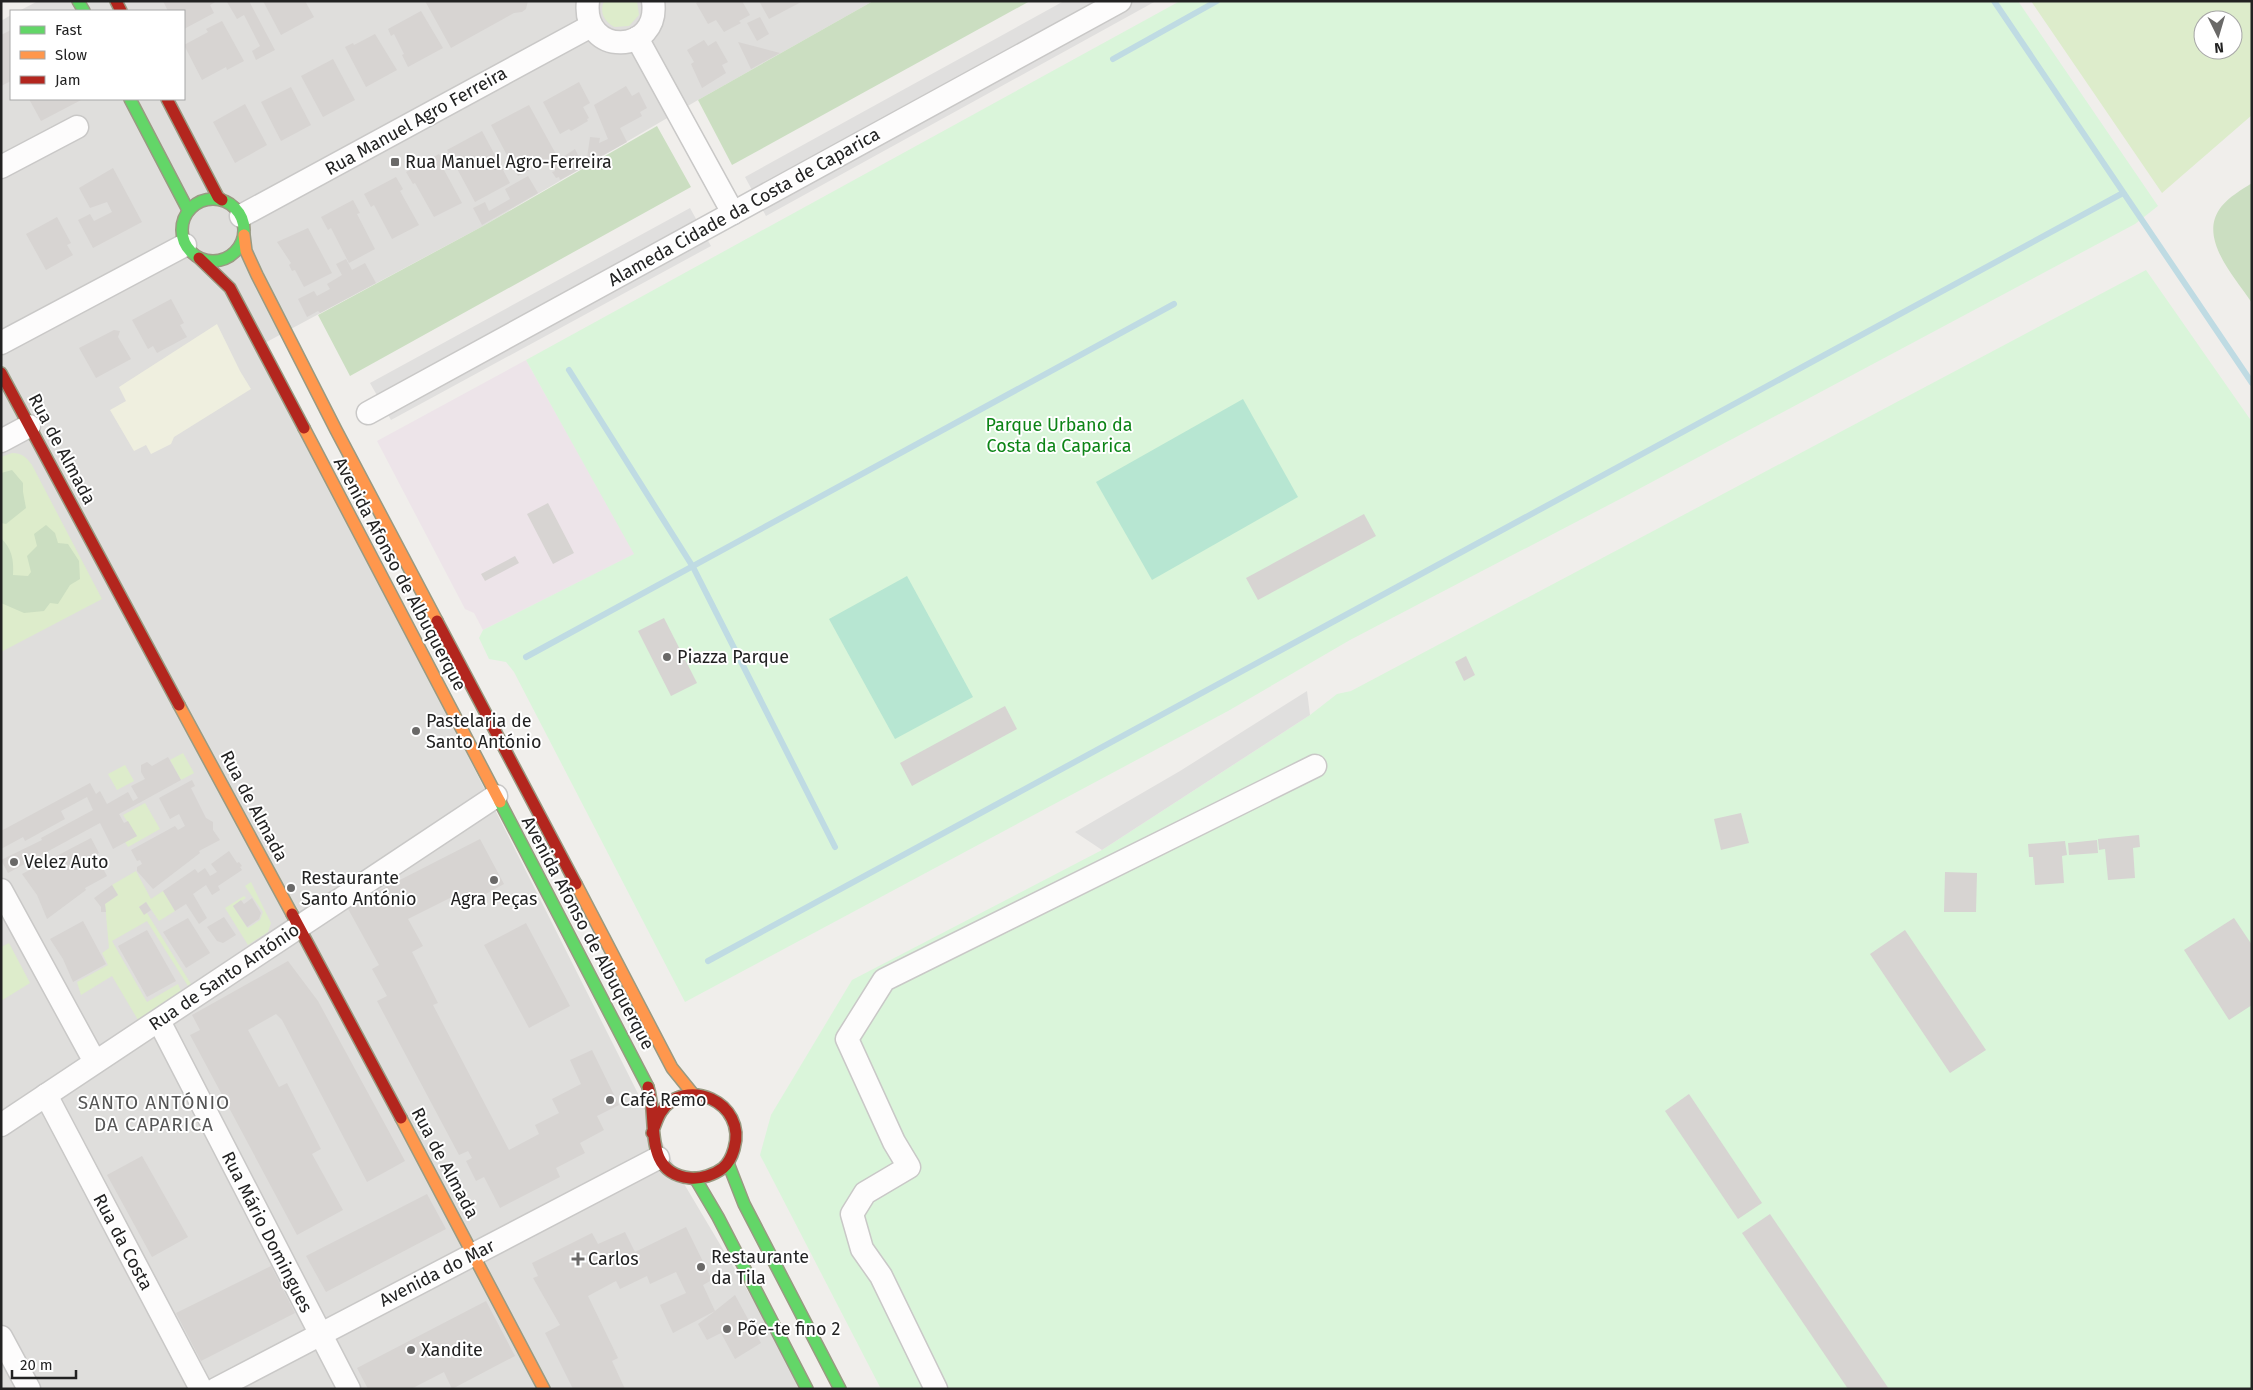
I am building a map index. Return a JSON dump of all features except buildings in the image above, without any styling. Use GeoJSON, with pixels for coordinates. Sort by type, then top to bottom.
{"type":"FeatureCollection","features":[{"type":"Feature","properties":{"kind":"main road"},"geometry":{"type":"LineString","coordinates":[[131,100],[188,210]]}},
{"type":"Feature","properties":{"kind":"main road"},"geometry":{"type":"LineString","coordinates":[[168,100],[218,197],[230,203],[242,225],[241,244],[227,258],[218,261],[192,252],[181,227],[188,210],[204,200],[222,200]]}},
{"type":"Feature","properties":{"kind":"main road","name":"Avenida Afonso de Albuquerque"},"geometry":{"type":"LineString","coordinates":[[242,225],[246,252],[336,430],[530,794],[672,1068],[693,1094]]}},
{"type":"Feature","properties":{"kind":"main road","name":"Avenida Afonso de Albuquerque"},"geometry":{"type":"LineString","coordinates":[[192,252],[230,288],[643,1076],[652,1102],[653,1146],[658,1158]]}},
{"type":"Feature","properties":{"kind":"main road","name":"Rua de Almada"},"geometry":{"type":"LineString","coordinates":[[1,373],[474,1254],[544,1389]]}},
{"type":"Feature","properties":{"kind":"main road"},"geometry":{"type":"LineString","coordinates":[[652,1133],[655,1120],[662,1109],[682,1096],[693,1094],[707,1095],[720,1102],[729,1111],[736,1123],[738,1137],[735,1150],[728,1163],[719,1171],[695,1178],[680,1176],[668,1169],[658,1158]]}},
{"type":"Feature","properties":{"kind":"main road"},"geometry":{"type":"LineString","coordinates":[[728,1163],[744,1204],[840,1389]]}},
{"type":"Feature","properties":{"kind":"main road"},"geometry":{"type":"LineString","coordinates":[[695,1178],[718,1217],[807,1389]]}},
{"type":"Feature","properties":{"kind":"street"},"geometry":{"type":"LineString","coordinates":[[588,1],[588,18],[596,32],[609,41],[625,43],[637,38],[650,25],[654,10],[653,1]]}},
{"type":"Feature","properties":{"kind":"street","name":"Alameda Cidade da Costa de Caparica"},"geometry":{"type":"LineString","coordinates":[[368,413],[1120,1]]}},
{"type":"Feature","properties":{"kind":"street","name":"Rua Manuel Agro Ferreira"},"geometry":{"type":"LineString","coordinates":[[242,225],[591,26]]}},
{"type":"Feature","properties":{"kind":"street"},"geometry":{"type":"LineString","coordinates":[[637,38],[733,213]]}},
{"type":"Feature","properties":{"kind":"street"},"geometry":{"type":"LineString","coordinates":[[1,167],[77,127]]}},
{"type":"Feature","properties":{"kind":"street"},"geometry":{"type":"LineString","coordinates":[[1,344],[192,252]]}},
{"type":"Feature","properties":{"kind":"street"},"geometry":{"type":"LineString","coordinates":[[1,441],[30,426]]}},
{"type":"Feature","properties":{"kind":"street"},"geometry":{"type":"LineString","coordinates":[[936,1389],[881,1276],[862,1249],[852,1214],[865,1193],[909,1167],[894,1142],[847,1039],[884,980],[1315,766]]}},
{"type":"Feature","properties":{"kind":"street","name":"Rua de Santo António"},"geometry":{"type":"LineString","coordinates":[[1,1125],[496,796]]}},
{"type":"Feature","properties":{"kind":"street"},"geometry":{"type":"LineString","coordinates":[[1,890],[95,1062]]}},
{"type":"Feature","properties":{"kind":"street","name":"Rua Mário Domingues"},"geometry":{"type":"LineString","coordinates":[[159,1021],[350,1389]]}},
{"type":"Feature","properties":{"kind":"street","name":"Rua da Costa"},"geometry":{"type":"LineString","coordinates":[[46,1095],[201,1389]]}},
{"type":"Feature","properties":{"kind":"street","name":"Avenida do Mar"},"geometry":{"type":"LineString","coordinates":[[216,1389],[658,1158]]}},
{"type":"Feature","properties":{"kind":"street"},"geometry":{"type":"LineString","coordinates":[[1,1337],[29,1389]]}},
{"type":"Feature","properties":{"kind":"shaded area"},"geometry":{"type":"Polygon","coordinates":[[[38,1],[873,1],[698,100],[483,226],[261,345],[680,1177],[806,1389],[1,1389],[1,21],[10,16],[10,100],[185,100],[185,10],[21,10],[38,1]]]}},
{"type":"Feature","properties":{"kind":"shaded area"},"geometry":{"type":"Polygon","coordinates":[[[1064,1],[1156,1],[766,216],[745,177],[1064,1]]]}},
{"type":"Feature","properties":{"kind":"shaded area"},"geometry":{"type":"Polygon","coordinates":[[[690,208],[711,246],[391,420],[370,383],[690,208]]]}},
{"type":"Feature","properties":{"kind":"shaded area"},"geometry":{"type":"Polygon","coordinates":[[[526,360],[635,554],[483,630],[474,613],[465,609],[377,441],[526,360]]]}},
{"type":"Feature","properties":{"kind":"shaded area"},"geometry":{"type":"Polygon","coordinates":[[[1307,691],[1310,715],[1102,850],[1075,832],[1180,771],[1307,691]]]}},
{"type":"Feature","properties":{"kind":"green space"},"geometry":{"type":"Polygon","coordinates":[[[604,1],[637,1],[639,15],[629,26],[614,27],[603,16],[604,1]]]}},
{"type":"Feature","properties":{"kind":"green space"},"geometry":{"type":"Polygon","coordinates":[[[873,1],[1030,1],[732,165],[698,100],[873,1]]]}},
{"type":"Feature","properties":{"kind":"green space","name":"Parque Urbano da Costa da Caparica"},"geometry":{"type":"Polygon","coordinates":[[[1180,1],[2018,1],[2158,206],[2135,224],[1622,498],[1350,640],[1228,711],[685,1002],[514,672],[506,662],[489,659],[479,638],[483,630],[634,554],[526,360],[1180,1]]]}},
{"type":"Feature","properties":{"kind":"green space"},"geometry":{"type":"Polygon","coordinates":[[[2031,1],[2252,1],[2252,115],[2162,193],[2031,1]]]}},
{"type":"Feature","properties":{"kind":"green space"},"geometry":{"type":"Polygon","coordinates":[[[657,126],[691,187],[350,376],[318,315],[483,226],[657,126]]]}},
{"type":"Feature","properties":{"kind":"green space"},"geometry":{"type":"Polygon","coordinates":[[[2252,183],[2252,303],[2221,257],[2213,231],[2215,219],[2224,203],[2252,183]]]}},
{"type":"Feature","properties":{"kind":"green space"},"geometry":{"type":"Polygon","coordinates":[[[2146,270],[2252,422],[2252,1389],[881,1389],[760,1155],[771,1115],[852,980],[1102,850],[1310,715],[1337,694],[1351,691],[2146,270]]]}},
{"type":"Feature","properties":{"kind":"green space"},"geometry":{"type":"Polygon","coordinates":[[[217,324],[251,389],[174,437],[171,444],[151,454],[146,445],[134,451],[110,410],[126,401],[119,387],[217,324]]]}},
{"type":"Feature","properties":{"kind":"green space"},"geometry":{"type":"Polygon","coordinates":[[[1243,399],[1298,497],[1152,580],[1096,482],[1243,399]]]}},
{"type":"Feature","properties":{"kind":"green space"},"geometry":{"type":"Polygon","coordinates":[[[12,453],[24,456],[32,465],[102,599],[1,652],[1,457],[12,453]]]}},
{"type":"Feature","properties":{"kind":"green space"},"geometry":{"type":"Polygon","coordinates":[[[12,470],[23,483],[26,508],[6,524],[1,523],[1,473],[12,470]]]}},
{"type":"Feature","properties":{"kind":"green space"},"geometry":{"type":"Polygon","coordinates":[[[46,525],[55,533],[58,543],[68,544],[79,561],[80,579],[70,585],[58,604],[50,603],[44,611],[24,613],[1,603],[1,538],[8,546],[12,555],[13,575],[28,576],[31,572],[27,556],[37,546],[34,534],[46,525]]]}},
{"type":"Feature","properties":{"kind":"green space"},"geometry":{"type":"Polygon","coordinates":[[[907,576],[973,697],[895,739],[829,619],[907,576]]]}},
{"type":"Feature","properties":{"kind":"green space"},"geometry":{"type":"Polygon","coordinates":[[[183,753],[194,773],[181,780],[170,760],[183,753]]]}},
{"type":"Feature","properties":{"kind":"green space"},"geometry":{"type":"Polygon","coordinates":[[[125,765],[134,781],[117,790],[108,774],[125,765]]]}},
{"type":"Feature","properties":{"kind":"green space"},"geometry":{"type":"Polygon","coordinates":[[[145,803],[160,829],[128,847],[125,842],[137,836],[123,815],[145,803]]]}},
{"type":"Feature","properties":{"kind":"green space"},"geometry":{"type":"Polygon","coordinates":[[[136,871],[151,899],[163,891],[175,911],[159,921],[146,902],[139,907],[147,913],[191,984],[188,986],[147,921],[112,941],[147,1002],[178,984],[181,991],[138,1020],[112,976],[81,995],[77,982],[108,965],[102,953],[109,948],[105,904],[118,895],[112,885],[136,871]]]}},
{"type":"Feature","properties":{"kind":"green space"},"geometry":{"type":"Polygon","coordinates":[[[251,882],[271,923],[268,932],[248,945],[225,908],[244,896],[246,898],[233,906],[247,927],[260,920],[263,912],[245,886],[251,882]]]}},
{"type":"Feature","properties":{"kind":"green space"},"geometry":{"type":"Polygon","coordinates":[[[9,943],[30,983],[1,1001],[1,947],[9,943]]]}},
{"type":"Feature","properties":{"kind":"waterway"},"geometry":{"type":"LineString","coordinates":[[1113,59],[1217,1]]}},
{"type":"Feature","properties":{"kind":"waterway"},"geometry":{"type":"LineString","coordinates":[[1994,1],[2252,383]]}},
{"type":"Feature","properties":{"kind":"waterway"},"geometry":{"type":"LineString","coordinates":[[708,961],[2123,193]]}},
{"type":"Feature","properties":{"kind":"waterway"},"geometry":{"type":"LineString","coordinates":[[526,657],[1174,304]]}},
{"type":"Feature","properties":{"kind":"waterway"},"geometry":{"type":"LineString","coordinates":[[569,370],[693,567],[835,847]]}},
{"type":"Feature","properties":{"kind":"traffic: fast"},"geometry":{"type":"LineString","coordinates":[[78,1],[83,10]]}},
{"type":"Feature","properties":{"kind":"traffic: fast"},"geometry":{"type":"LineString","coordinates":[[131,100],[188,210]]}},
{"type":"Feature","properties":{"kind":"traffic: fast"},"geometry":{"type":"LineString","coordinates":[[207,199],[219,199],[235,208],[242,218],[244,230],[242,242],[235,252],[219,261],[207,261],[196,256],[187,247],[182,236],[182,224],[187,213],[196,204],[207,199]]}},
{"type":"Feature","properties":{"kind":"traffic: fast"},"geometry":{"type":"LineString","coordinates":[[500,802],[648,1087]]}},
{"type":"Feature","properties":{"kind":"traffic: fast"},"geometry":{"type":"LineString","coordinates":[[728,1163],[744,1204],[840,1389]]}},
{"type":"Feature","properties":{"kind":"traffic: fast"},"geometry":{"type":"LineString","coordinates":[[695,1178],[718,1217],[807,1389]]}},
{"type":"Feature","properties":{"kind":"traffic: slow"},"geometry":{"type":"LineString","coordinates":[[244,235],[246,251],[257,275],[437,621]]}},
{"type":"Feature","properties":{"kind":"traffic: slow"},"geometry":{"type":"LineString","coordinates":[[304,428],[500,802]]}},
{"type":"Feature","properties":{"kind":"traffic: slow"},"geometry":{"type":"LineString","coordinates":[[179,705],[292,914]]}},
{"type":"Feature","properties":{"kind":"traffic: slow"},"geometry":{"type":"LineString","coordinates":[[576,884],[672,1068],[693,1094]]}},
{"type":"Feature","properties":{"kind":"traffic: slow"},"geometry":{"type":"LineString","coordinates":[[401,1118],[544,1389]]}},
{"type":"Feature","properties":{"kind":"traffic: jam"},"geometry":{"type":"LineString","coordinates":[[116,1],[120,10]]}},
{"type":"Feature","properties":{"kind":"traffic: jam"},"geometry":{"type":"LineString","coordinates":[[168,100],[218,197],[222,200]]}},
{"type":"Feature","properties":{"kind":"traffic: jam"},"geometry":{"type":"LineString","coordinates":[[199,258],[230,288],[304,428]]}},
{"type":"Feature","properties":{"kind":"traffic: jam"},"geometry":{"type":"LineString","coordinates":[[1,373],[179,705]]}},
{"type":"Feature","properties":{"kind":"traffic: jam"},"geometry":{"type":"LineString","coordinates":[[437,621],[576,884]]}},
{"type":"Feature","properties":{"kind":"traffic: jam"},"geometry":{"type":"LineString","coordinates":[[292,914],[401,1118]]}},
{"type":"Feature","properties":{"kind":"traffic: jam"},"geometry":{"type":"LineString","coordinates":[[648,1087],[651,1100],[653,1128],[655,1142],[658,1155],[664,1166],[675,1174],[699,1178],[712,1175],[723,1168],[734,1149],[736,1132],[732,1118],[723,1107],[711,1099],[698,1095],[684,1096],[671,1101],[661,1112],[657,1119],[654,1128],[653,1130],[652,1133]]}},
{"type":"Feature","properties":{"kind":"place","name":"Rua Manuel Agro-Ferreira"},"geometry":{"type":"Point","coordinates":[395,162]}},
{"type":"Feature","properties":{"kind":"place","name":"Piazza Parque"},"geometry":{"type":"Point","coordinates":[667,657]}},
{"type":"Feature","properties":{"kind":"place","name":"Pastelaria de Santo António"},"geometry":{"type":"Point","coordinates":[416,731]}},
{"type":"Feature","properties":{"kind":"place","name":"Velez Auto"},"geometry":{"type":"Point","coordinates":[14,862]}},
{"type":"Feature","properties":{"kind":"place","name":"Agra Peças"},"geometry":{"type":"Point","coordinates":[494,880]}},
{"type":"Feature","properties":{"kind":"place","name":"Restaurante Santo António"},"geometry":{"type":"Point","coordinates":[291,888]}},
{"type":"Feature","properties":{"kind":"place","name":"Café Remo"},"geometry":{"type":"Point","coordinates":[610,1100]}},
{"type":"Feature","properties":{"kind":"place","name":"Carlos"},"geometry":{"type":"Point","coordinates":[578,1259]}},
{"type":"Feature","properties":{"kind":"place","name":"Restaurante da Tila"},"geometry":{"type":"Point","coordinates":[701,1267]}},
{"type":"Feature","properties":{"kind":"place","name":"Põe-te fino 2"},"geometry":{"type":"Point","coordinates":[727,1329]}},
{"type":"Feature","properties":{"kind":"place","name":"Xandite"},"geometry":{"type":"Point","coordinates":[411,1350]}},
{"type":"Feature","properties":{"kind":"district","name":"SANTO ANTÓNIO DA CAPARICA"},"geometry":{"type":"Point","coordinates":[154,1113]}}]}
